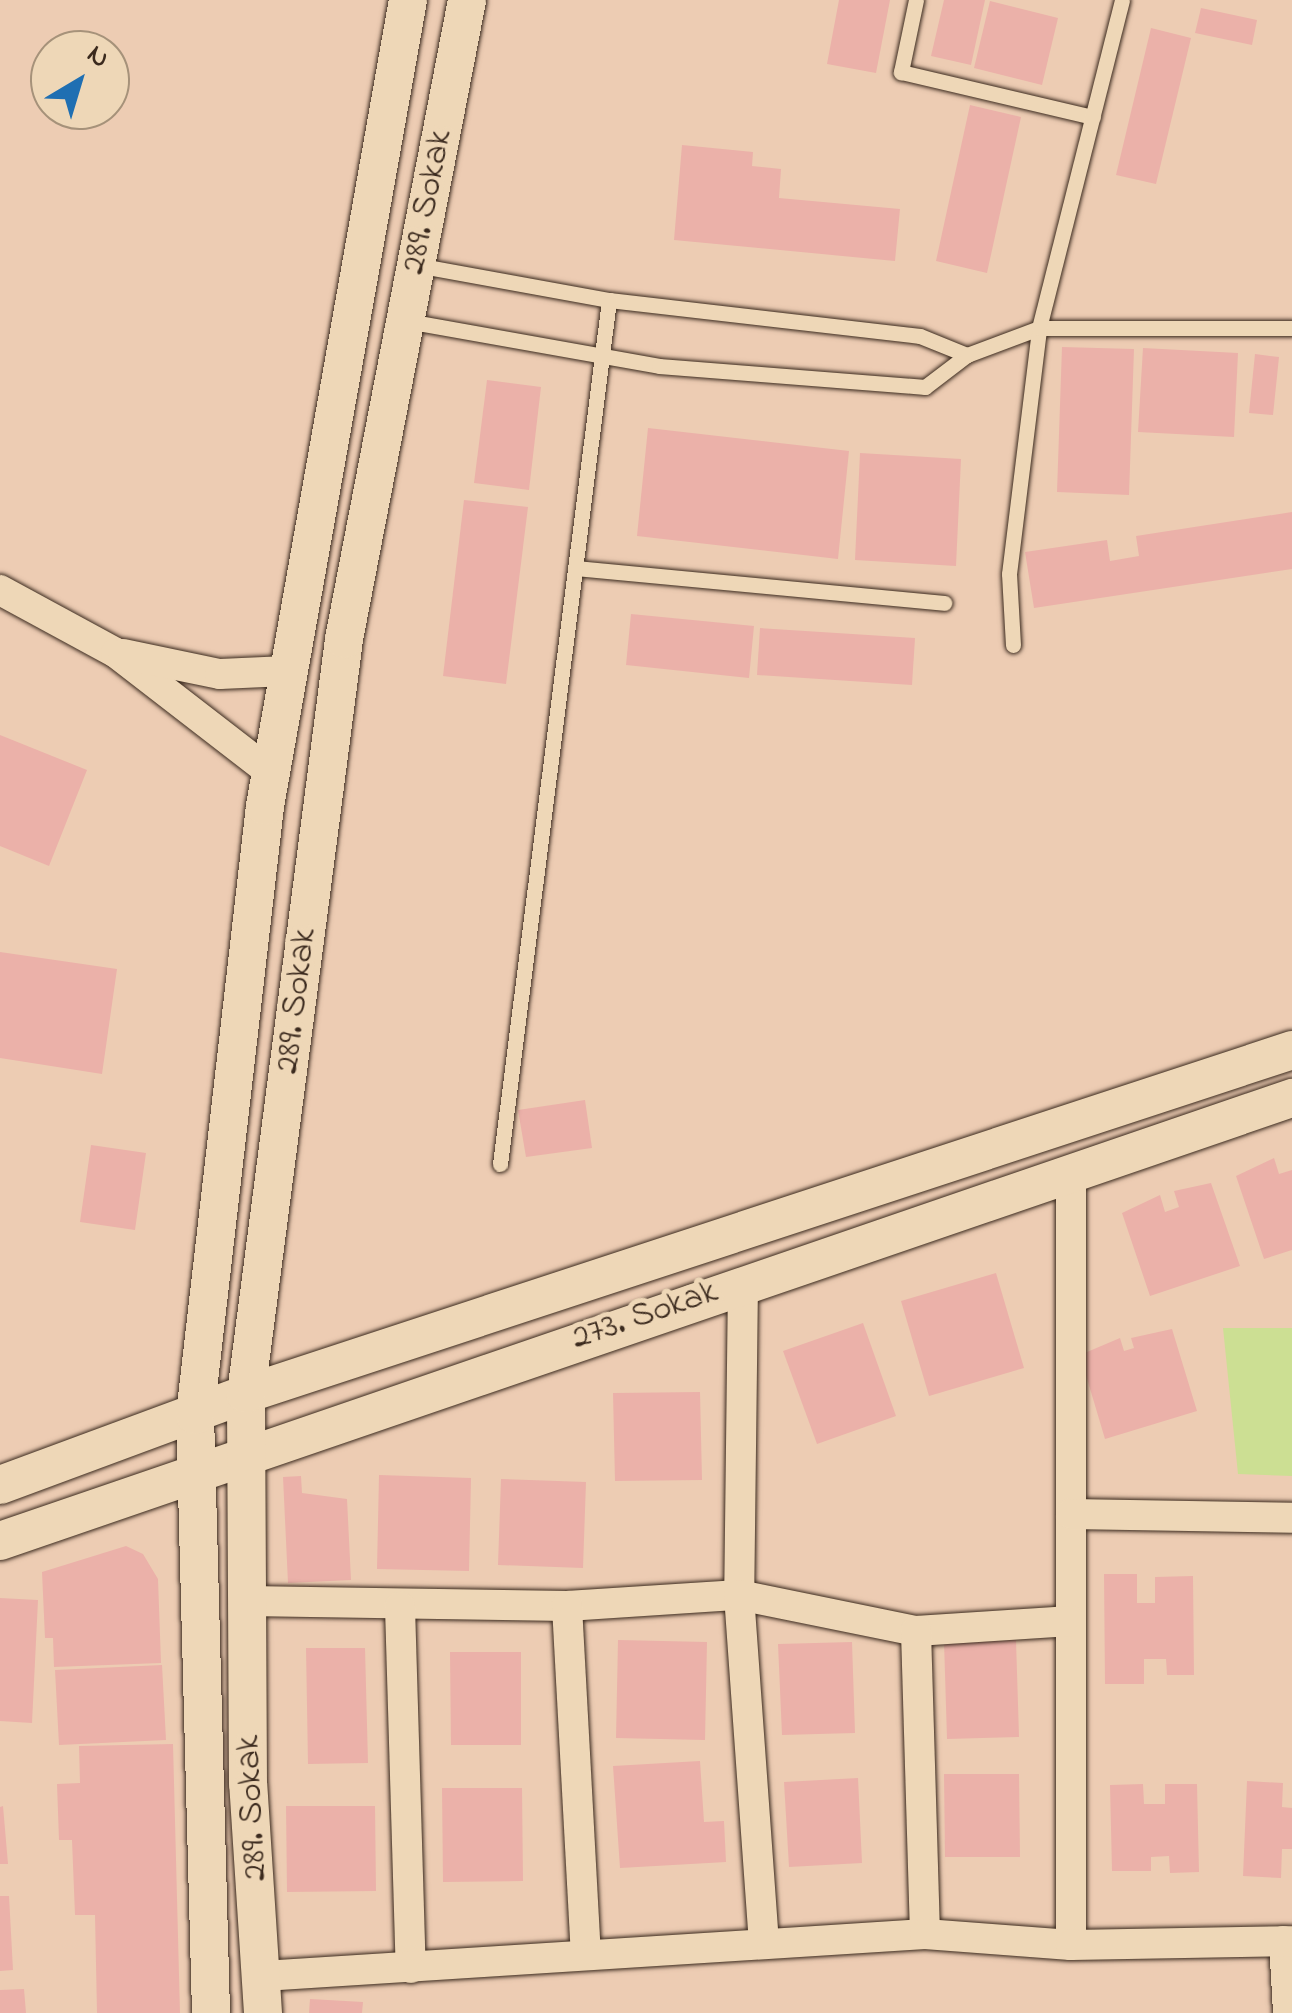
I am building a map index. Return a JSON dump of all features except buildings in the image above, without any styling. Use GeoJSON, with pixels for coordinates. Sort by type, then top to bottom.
{"type":"FeatureCollection","features":[{"type":"Feature","properties":{"kind":"street"},"geometry":{"type":"LineString","coordinates":[[211,2013],[195,1416],[270,772],[408,0]]}},
{"type":"Feature","properties":{"kind":"street","name":"289. Sokak"},"geometry":{"type":"LineString","coordinates":[[263,1994],[248,1784],[246,1394],[344,639],[467,0]]}},
{"type":"Feature","properties":{"kind":"street"},"geometry":{"type":"LineString","coordinates":[[363,248],[416,265]]}},
{"type":"Feature","properties":{"kind":"street"},"geometry":{"type":"LineString","coordinates":[[351,310],[405,320]]}},
{"type":"Feature","properties":{"kind":"street"},"geometry":{"type":"LineString","coordinates":[[0,590],[116,653],[270,772]]}},
{"type":"Feature","properties":{"kind":"street"},"geometry":{"type":"LineString","coordinates":[[116,653],[220,674],[287,671]]}},
{"type":"Feature","properties":{"kind":"street","name":"273. Sokak"},"geometry":{"type":"LineString","coordinates":[[0,1486],[246,1394],[1292,1050]]}},
{"type":"Feature","properties":{"kind":"street","name":"273. Sokak"},"geometry":{"type":"LineString","coordinates":[[0,1542],[196,1475],[247,1453],[1292,1098]]}},
{"type":"Feature","properties":{"kind":"street"},"geometry":{"type":"LineString","coordinates":[[1071,1171],[1071,1945]]}},
{"type":"Feature","properties":{"kind":"street"},"geometry":{"type":"LineString","coordinates":[[742,1283],[738,1595],[764,1942]]}},
{"type":"Feature","properties":{"kind":"street"},"geometry":{"type":"LineString","coordinates":[[1071,1514],[1292,1518]]}},
{"type":"Feature","properties":{"kind":"street"},"geometry":{"type":"LineString","coordinates":[[247,1600],[400,1607],[567,1606],[738,1595],[916,1631],[1070,1621]]}},
{"type":"Feature","properties":{"kind":"street"},"geometry":{"type":"LineString","coordinates":[[567,1606],[586,1953]]}},
{"type":"Feature","properties":{"kind":"street"},"geometry":{"type":"LineString","coordinates":[[400,1607],[411,1968]]}},
{"type":"Feature","properties":{"kind":"street"},"geometry":{"type":"LineString","coordinates":[[916,1631],[925,1934]]}},
{"type":"Feature","properties":{"kind":"street"},"geometry":{"type":"LineString","coordinates":[[263,1994],[411,1968],[586,1953],[925,1934],[1071,1945],[1288,1941],[1288,2013]]}},
{"type":"Feature","properties":{"kind":"lane"},"geometry":{"type":"LineString","coordinates":[[916,0],[901,72],[1092,117]]}},
{"type":"Feature","properties":{"kind":"lane"},"geometry":{"type":"LineString","coordinates":[[1013,645],[1010,574],[1039,328],[1122,0]]}},
{"type":"Feature","properties":{"kind":"lane"},"geometry":{"type":"LineString","coordinates":[[416,265],[609,300],[920,336],[967,354]]}},
{"type":"Feature","properties":{"kind":"lane"},"geometry":{"type":"LineString","coordinates":[[500,1164],[606,355],[609,300]]}},
{"type":"Feature","properties":{"kind":"lane"},"geometry":{"type":"LineString","coordinates":[[405,320],[659,366],[925,388],[967,354],[1039,328],[1292,328]]}},
{"type":"Feature","properties":{"kind":"lane"},"geometry":{"type":"LineString","coordinates":[[576,568],[944,602]]}},
{"type":"Feature","properties":{"kind":"green space"},"geometry":{"type":"Polygon","coordinates":[[[1223,1328],[1292,1328],[1292,1476],[1238,1474],[1223,1328]]]}}]}
